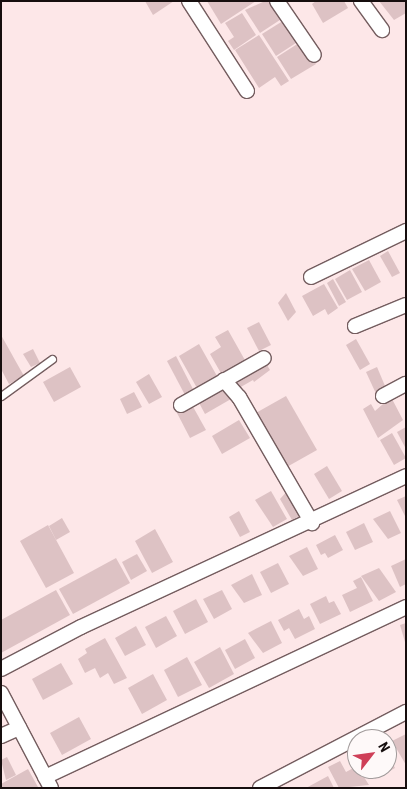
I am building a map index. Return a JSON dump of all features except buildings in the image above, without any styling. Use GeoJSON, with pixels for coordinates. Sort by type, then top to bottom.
{"type":"FeatureCollection","features":[{"type":"Feature","properties":{"kind":"street"},"geometry":{"type":"LineString","coordinates":[[189,1],[247,91]]}},
{"type":"Feature","properties":{"kind":"street"},"geometry":{"type":"LineString","coordinates":[[277,1],[314,56]]}},
{"type":"Feature","properties":{"kind":"street"},"geometry":{"type":"LineString","coordinates":[[361,1],[382,30]]}},
{"type":"Feature","properties":{"kind":"street"},"geometry":{"type":"LineString","coordinates":[[311,277],[406,231]]}},
{"type":"Feature","properties":{"kind":"street"},"geometry":{"type":"LineString","coordinates":[[355,326],[406,305]]}},
{"type":"Feature","properties":{"kind":"street"},"geometry":{"type":"LineString","coordinates":[[181,405],[264,358]]}},
{"type":"Feature","properties":{"kind":"street"},"geometry":{"type":"LineString","coordinates":[[224,380],[239,397],[312,523]]}},
{"type":"Feature","properties":{"kind":"street"},"geometry":{"type":"LineString","coordinates":[[383,396],[406,384]]}},
{"type":"Feature","properties":{"kind":"street"},"geometry":{"type":"LineString","coordinates":[[1,669],[81,627],[312,523],[406,476]]}},
{"type":"Feature","properties":{"kind":"street"},"geometry":{"type":"LineString","coordinates":[[1,693],[48,782],[406,607]]}},
{"type":"Feature","properties":{"kind":"street"},"geometry":{"type":"LineString","coordinates":[[260,788],[406,712]]}},
{"type":"Feature","properties":{"kind":"street"},"geometry":{"type":"LineString","coordinates":[[1,736],[19,728]]}},
{"type":"Feature","properties":{"kind":"lane"},"geometry":{"type":"LineString","coordinates":[[1,396],[52,359]]}}]}
